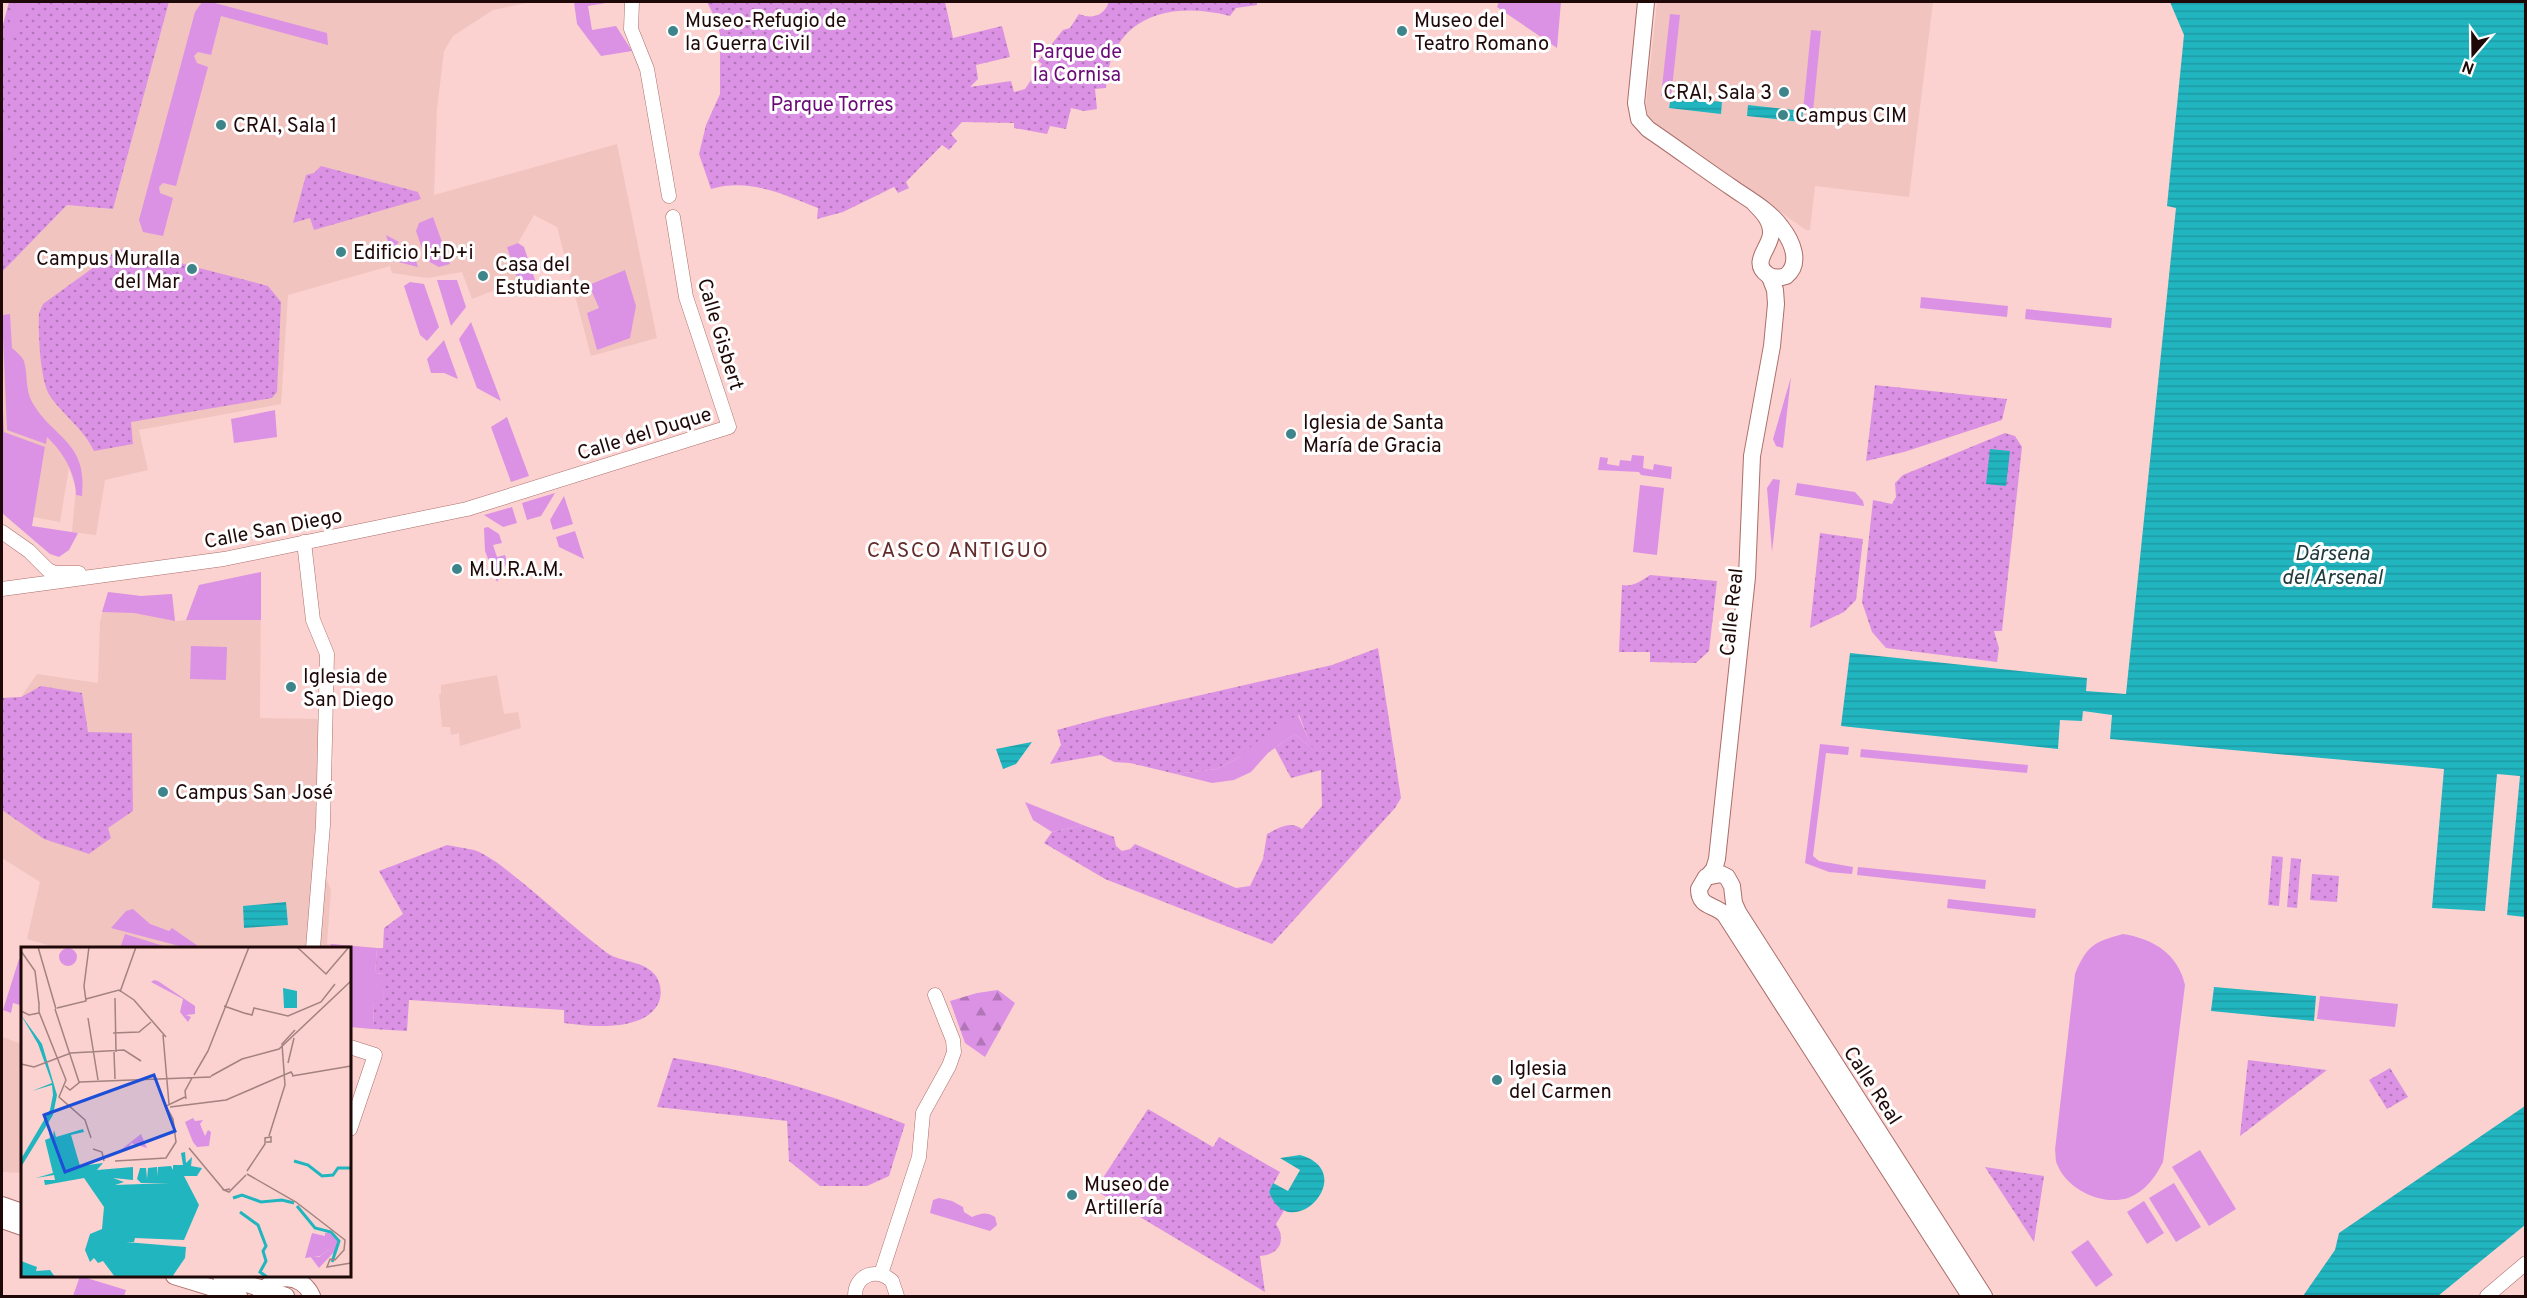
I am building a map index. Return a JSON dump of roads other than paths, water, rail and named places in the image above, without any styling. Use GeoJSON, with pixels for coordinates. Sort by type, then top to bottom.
{"type":"FeatureCollection","features":[{"type":"Feature","properties":{"kind":"main road"},"geometry":{"type":"LineString","coordinates":[[1646,2],[1636,103],[1639,119],[1648,129],[1754,203],[1781,227],[1795,261],[1792,270],[1780,278],[1770,277],[1763,271],[1760,262],[1761,254],[1771,239],[1771,227],[1754,203]]}},
{"type":"Feature","properties":{"kind":"main road"},"geometry":{"type":"LineString","coordinates":[[1766,247],[1781,243],[1793,252]]}},
{"type":"Feature","properties":{"kind":"main road","name":"Calle Real"},"geometry":{"type":"LineString","coordinates":[[1754,443],[1780,356],[1787,286],[1792,270]]}},
{"type":"Feature","properties":{"kind":"main road","name":"Calle Real"},"geometry":{"type":"LineString","coordinates":[[1709,875],[1716,865],[1747,577],[1754,443],[1772,346],[1776,304],[1775,290],[1770,277]]}},
{"type":"Feature","properties":{"kind":"main road","name":"Calle Real"},"geometry":{"type":"LineString","coordinates":[[1751,493],[1757,573],[1725,863],[1734,903],[1984,1296]]}},
{"type":"Feature","properties":{"kind":"main road"},"geometry":{"type":"LineString","coordinates":[[1721,874],[1730,885],[1726,905],[1715,909],[1703,903],[1698,893],[1701,881],[1709,875],[1721,874]]}},
{"type":"Feature","properties":{"kind":"main road","name":"Calle Real"},"geometry":{"type":"LineString","coordinates":[[1715,909],[1725,915],[1970,1296]]}},
{"type":"Feature","properties":{"kind":"main road"},"geometry":{"type":"LineString","coordinates":[[2,1205],[21,1212]]}},
{"type":"Feature","properties":{"kind":"main road"},"geometry":{"type":"LineString","coordinates":[[2,1220],[21,1227]]}},
{"type":"Feature","properties":{"kind":"main road"},"geometry":{"type":"LineString","coordinates":[[180,1277],[239,1296]]}},
{"type":"Feature","properties":{"kind":"main road"},"geometry":{"type":"LineString","coordinates":[[230,1277],[270,1286],[286,1296]]}},
{"type":"Feature","properties":{"kind":"main road"},"geometry":{"type":"LineString","coordinates":[[270,1286],[284,1278],[293,1278],[305,1285],[312,1295]]}},
{"type":"Feature","properties":{"kind":"street"},"geometry":{"type":"LineString","coordinates":[[632,2],[631,29],[647,69],[669,196]]}},
{"type":"Feature","properties":{"kind":"street","name":"Calle Gisbert"},"geometry":{"type":"LineString","coordinates":[[673,217],[686,297],[729,427]]}},
{"type":"Feature","properties":{"kind":"street","name":"Calle del Duque"},"geometry":{"type":"LineString","coordinates":[[467,509],[729,427]]}},
{"type":"Feature","properties":{"kind":"street","name":"Calle San Diego"},"geometry":{"type":"LineString","coordinates":[[89,575],[224,559],[467,509]]}},
{"type":"Feature","properties":{"kind":"street"},"geometry":{"type":"LineString","coordinates":[[2,532],[29,550],[48,570],[55,573],[89,575]]}},
{"type":"Feature","properties":{"kind":"street"},"geometry":{"type":"LineString","coordinates":[[304,542],[313,620],[327,654],[323,825],[313,947]]}},
{"type":"Feature","properties":{"kind":"street"},"geometry":{"type":"LineString","coordinates":[[2,589],[20,588],[89,575]]}},
{"type":"Feature","properties":{"kind":"street"},"geometry":{"type":"LineString","coordinates":[[881,1274],[919,1157],[923,1113],[949,1066],[954,1052],[953,1040],[935,996]]}},
{"type":"Feature","properties":{"kind":"street"},"geometry":{"type":"LineString","coordinates":[[351,1047],[375,1055],[351,1126]]}},
{"type":"Feature","properties":{"kind":"street"},"geometry":{"type":"LineString","coordinates":[[2487,1296],[2526,1263]]}},
{"type":"Feature","properties":{"kind":"street"},"geometry":{"type":"LineString","coordinates":[[855,1296],[856,1287],[863,1278],[870,1274],[881,1274],[895,1284],[897,1296]]}},
{"type":"Feature","properties":{"kind":"street"},"geometry":{"type":"LineString","coordinates":[[307,1277],[312,1295]]}},
{"type":"Feature","properties":{"kind":"water","name":"Dársena del Arsenal"},"geometry":{"type":"Polygon","coordinates":[[[2170,2],[2525,2],[2525,917],[2507,915],[2520,776],[2497,774],[2485,911],[2432,908],[2444,769],[2110,739],[2112,715],[2083,711],[2082,721],[2060,720],[2058,749],[1841,726],[1850,653],[2087,678],[2086,691],[2126,694],[2176,208],[2167,206],[2184,35],[2170,2]]]}},
{"type":"Feature","properties":{"kind":"water"},"geometry":{"type":"Polygon","coordinates":[[[1671,97],[1722,102],[1721,114],[1669,108],[1671,97]]]}},
{"type":"Feature","properties":{"kind":"water"},"geometry":{"type":"Polygon","coordinates":[[[1748,105],[1803,111],[1802,122],[1747,116],[1748,105]]]}},
{"type":"Feature","properties":{"kind":"water"},"geometry":{"type":"Polygon","coordinates":[[[1990,449],[2010,451],[2006,486],[1986,484],[1990,449]]]}},
{"type":"Feature","properties":{"kind":"water"},"geometry":{"type":"Polygon","coordinates":[[[1032,742],[1016,764],[1003,769],[996,749],[1032,742]]]}},
{"type":"Feature","properties":{"kind":"water"},"geometry":{"type":"Polygon","coordinates":[[[286,902],[288,925],[244,928],[243,906],[286,902]]]}},
{"type":"Feature","properties":{"kind":"water"},"geometry":{"type":"Polygon","coordinates":[[[2214,987],[2316,996],[2314,1021],[2211,1011],[2214,987]]]}},
{"type":"Feature","properties":{"kind":"water"},"geometry":{"type":"Polygon","coordinates":[[[2525,1106],[2525,1225],[2438,1296],[2303,1296],[2335,1250],[2339,1233],[2525,1106]]]}},
{"type":"Feature","properties":{"kind":"water"},"geometry":{"type":"Polygon","coordinates":[[[1300,1155],[1317,1164],[1324,1176],[1323,1189],[1316,1201],[1305,1209],[1292,1212],[1279,1207],[1269,1192],[1273,1183],[1288,1191],[1300,1170],[1280,1158],[1300,1155]]]}},
{"type":"Feature","properties":{"kind":"place","name":"Museo-Refugio de la Guerra Civil"},"geometry":{"type":"Point","coordinates":[673,31]}},
{"type":"Feature","properties":{"kind":"place","name":"Museo del Teatro Romano"},"geometry":{"type":"Point","coordinates":[1402,31]}},
{"type":"Feature","properties":{"kind":"place","name":"CRAI, Sala 3"},"geometry":{"type":"Point","coordinates":[1784,92]}},
{"type":"Feature","properties":{"kind":"place","name":"Campus CIM"},"geometry":{"type":"Point","coordinates":[1783,115]}},
{"type":"Feature","properties":{"kind":"place","name":"CRAI, Sala 1"},"geometry":{"type":"Point","coordinates":[221,125]}},
{"type":"Feature","properties":{"kind":"place","name":"Edificio I+D+i"},"geometry":{"type":"Point","coordinates":[341,252]}},
{"type":"Feature","properties":{"kind":"place","name":"Campus Muralla del Mar"},"geometry":{"type":"Point","coordinates":[192,269]}},
{"type":"Feature","properties":{"kind":"place","name":"Casa del Estudiante"},"geometry":{"type":"Point","coordinates":[483,276]}},
{"type":"Feature","properties":{"kind":"place","name":"Iglesia de Santa María de Gracia"},"geometry":{"type":"Point","coordinates":[1291,434]}},
{"type":"Feature","properties":{"kind":"place","name":"M.U.R.A.M."},"geometry":{"type":"Point","coordinates":[457,569]}},
{"type":"Feature","properties":{"kind":"place","name":"Iglesia de San Diego"},"geometry":{"type":"Point","coordinates":[291,687]}},
{"type":"Feature","properties":{"kind":"place","name":"Campus San José"},"geometry":{"type":"Point","coordinates":[163,792]}},
{"type":"Feature","properties":{"kind":"place","name":"Iglesia del Carmen"},"geometry":{"type":"Point","coordinates":[1497,1080]}},
{"type":"Feature","properties":{"kind":"place","name":"Museo de Artillería"},"geometry":{"type":"Point","coordinates":[1072,1195]}},
{"type":"Feature","properties":{"kind":"district","name":"CASCO ANTIGUO"},"geometry":{"type":"Point","coordinates":[958,550]}},
{"type":"Feature","properties":{"kind":"park label","name":"Parque de la Cornisa"},"geometry":{"type":"Point","coordinates":[1077,62]}},
{"type":"Feature","properties":{"kind":"park label","name":"Parque Torres"},"geometry":{"type":"Point","coordinates":[832,104]}}]}
